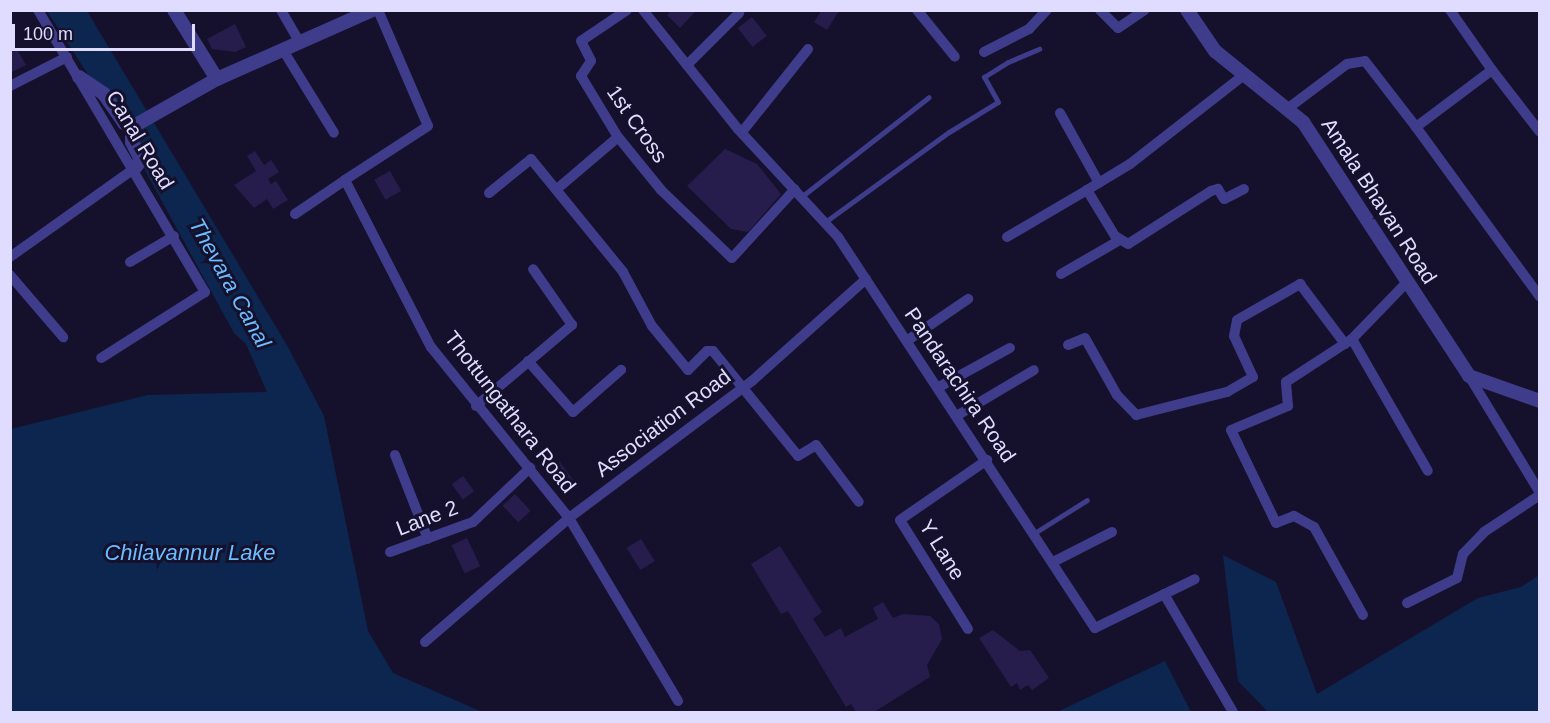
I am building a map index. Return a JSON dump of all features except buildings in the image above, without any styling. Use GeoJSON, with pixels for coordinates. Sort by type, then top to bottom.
{"type":"FeatureCollection","features":[{"type":"Feature","properties":{"kind":"street","name":"Canal Road"},"geometry":{"type":"LineString","coordinates":[[38,10],[174,236],[205,292],[101,358]]}},
{"type":"Feature","properties":{"kind":"street"},"geometry":{"type":"LineString","coordinates":[[174,10],[217,79]]}},
{"type":"Feature","properties":{"kind":"street"},"geometry":{"type":"LineString","coordinates":[[281,10],[300,43]]}},
{"type":"Feature","properties":{"kind":"street"},"geometry":{"type":"LineString","coordinates":[[132,127],[217,79],[373,10]]}},
{"type":"Feature","properties":{"kind":"street"},"geometry":{"type":"LineString","coordinates":[[295,214],[428,126],[378,10]]}},
{"type":"Feature","properties":{"kind":"street","name":"1st Cross"},"geometry":{"type":"LineString","coordinates":[[627,10],[581,41],[591,61],[581,76],[618,137],[661,190],[732,258],[798,193]]}},
{"type":"Feature","properties":{"kind":"street","name":"Pandarachira Road"},"geometry":{"type":"LineString","coordinates":[[643,10],[742,132],[825,222],[908,340],[1036,532],[1095,628],[1164,594]]}},
{"type":"Feature","properties":{"kind":"street"},"geometry":{"type":"LineString","coordinates":[[917,10],[955,57]]}},
{"type":"Feature","properties":{"kind":"street"},"geometry":{"type":"LineString","coordinates":[[984,52],[1029,29],[1047,10]]}},
{"type":"Feature","properties":{"kind":"street"},"geometry":{"type":"LineString","coordinates":[[1100,10],[1118,28],[1145,10]]}},
{"type":"Feature","properties":{"kind":"street","name":"Amala Bhavan Road"},"geometry":{"type":"LineString","coordinates":[[1187,10],[1215,51],[1303,122],[1469,376]]}},
{"type":"Feature","properties":{"kind":"street"},"geometry":{"type":"LineString","coordinates":[[1450,10],[1539,132]]}},
{"type":"Feature","properties":{"kind":"street"},"geometry":{"type":"LineString","coordinates":[[687,65],[739,13]]}},
{"type":"Feature","properties":{"kind":"street"},"geometry":{"type":"LineString","coordinates":[[742,132],[808,49]]}},
{"type":"Feature","properties":{"kind":"street"},"geometry":{"type":"LineString","coordinates":[[284,50],[334,133]]}},
{"type":"Feature","properties":{"kind":"street"},"geometry":{"type":"LineString","coordinates":[[10,86],[67,57]]}},
{"type":"Feature","properties":{"kind":"street"},"geometry":{"type":"LineString","coordinates":[[1287,109],[1347,64],[1365,61],[1416,127],[1539,297]]}},
{"type":"Feature","properties":{"kind":"street"},"geometry":{"type":"LineString","coordinates":[[1416,127],[1492,70]]}},
{"type":"Feature","properties":{"kind":"street"},"geometry":{"type":"LineString","coordinates":[[1006,237],[1130,164],[1244,75]]}},
{"type":"Feature","properties":{"kind":"street"},"geometry":{"type":"LineString","coordinates":[[79,77],[104,94],[124,123],[132,127]]}},
{"type":"Feature","properties":{"kind":"street"},"geometry":{"type":"LineString","coordinates":[[1060,113],[1100,183]]}},
{"type":"Feature","properties":{"kind":"street"},"geometry":{"type":"LineString","coordinates":[[10,257],[134,169],[141,160],[132,142],[132,127]]}},
{"type":"Feature","properties":{"kind":"street"},"geometry":{"type":"LineString","coordinates":[[557,189],[618,137]]}},
{"type":"Feature","properties":{"kind":"street"},"geometry":{"type":"LineString","coordinates":[[489,193],[531,159],[623,272],[652,326],[688,370],[707,351],[713,351],[745,386],[798,456],[816,445],[860,502]]}},
{"type":"Feature","properties":{"kind":"street","name":"Thottungathara Road"},"geometry":{"type":"LineString","coordinates":[[345,180],[431,347],[476,406],[530,468],[569,518],[678,701]]}},
{"type":"Feature","properties":{"kind":"street"},"geometry":{"type":"LineString","coordinates":[[1087,190],[1120,240],[1128,244],[1211,191],[1218,189],[1224,199],[1244,189]]}},
{"type":"Feature","properties":{"kind":"street"},"geometry":{"type":"LineString","coordinates":[[130,262],[174,236]]}},
{"type":"Feature","properties":{"kind":"street"},"geometry":{"type":"LineString","coordinates":[[1061,274],[1120,240]]}},
{"type":"Feature","properties":{"kind":"street"},"geometry":{"type":"LineString","coordinates":[[476,406],[572,325],[533,269]]}},
{"type":"Feature","properties":{"kind":"street"},"geometry":{"type":"LineString","coordinates":[[10,275],[63,337]]}},
{"type":"Feature","properties":{"kind":"street","name":"Association Road"},"geometry":{"type":"LineString","coordinates":[[425,642],[569,518],[745,386],[866,279]]}},
{"type":"Feature","properties":{"kind":"street"},"geometry":{"type":"LineString","coordinates":[[1363,615],[1314,527],[1294,516],[1276,523],[1231,430],[1288,406],[1286,382],[1348,342],[1407,282]]}},
{"type":"Feature","properties":{"kind":"street"},"geometry":{"type":"LineString","coordinates":[[1068,345],[1085,338],[1117,395],[1136,415],[1227,392],[1254,377],[1233,336],[1237,320],[1300,284],[1348,342],[1428,471]]}},
{"type":"Feature","properties":{"kind":"street"},"geometry":{"type":"LineString","coordinates":[[908,340],[968,299]]}},
{"type":"Feature","properties":{"kind":"street"},"geometry":{"type":"LineString","coordinates":[[939,387],[1010,348]]}},
{"type":"Feature","properties":{"kind":"street"},"geometry":{"type":"LineString","coordinates":[[528,361],[573,412],[621,370]]}},
{"type":"Feature","properties":{"kind":"street"},"geometry":{"type":"LineString","coordinates":[[958,416],[1034,370]]}},
{"type":"Feature","properties":{"kind":"street"},"geometry":{"type":"LineString","coordinates":[[1469,376],[1539,401]]}},
{"type":"Feature","properties":{"kind":"street"},"geometry":{"type":"LineString","coordinates":[[1407,603],[1457,578],[1463,554],[1484,532],[1539,494],[1469,376]]}},
{"type":"Feature","properties":{"kind":"street"},"geometry":{"type":"LineString","coordinates":[[395,454],[428,539]]}},
{"type":"Feature","properties":{"kind":"street","name":"Y Lane"},"geometry":{"type":"LineString","coordinates":[[968,629],[900,520],[987,460]]}},
{"type":"Feature","properties":{"kind":"street","name":"Lane 2"},"geometry":{"type":"LineString","coordinates":[[390,552],[473,522],[530,468]]}},
{"type":"Feature","properties":{"kind":"street"},"geometry":{"type":"LineString","coordinates":[[1055,561],[1112,532]]}},
{"type":"Feature","properties":{"kind":"street"},"geometry":{"type":"LineString","coordinates":[[1195,579],[1164,594],[1233,712]]}},
{"type":"Feature","properties":{"kind":"lane"},"geometry":{"type":"LineString","coordinates":[[825,222],[949,132],[998,102],[984,77],[1008,62],[1039,49]]}},
{"type":"Feature","properties":{"kind":"lane"},"geometry":{"type":"LineString","coordinates":[[798,193],[929,97]]}},
{"type":"Feature","properties":{"kind":"lane"},"geometry":{"type":"LineString","coordinates":[[1036,532],[1087,500]]}},
{"type":"Feature","properties":{"kind":"water","name":"Chilavannur Lake"},"geometry":{"type":"Polygon","coordinates":[[[47,11],[87,11],[288,347],[324,416],[368,631],[393,673],[482,712],[11,712],[11,429],[148,395],[267,392],[246,344],[234,333],[118,121],[47,11]]]}},
{"type":"Feature","properties":{"kind":"water"},"geometry":{"type":"Polygon","coordinates":[[[1223,555],[1276,582],[1317,694],[1478,598],[1521,587],[1539,575],[1539,712],[1268,712],[1238,681],[1223,555]]]}},
{"type":"Feature","properties":{"kind":"water"},"geometry":{"type":"Polygon","coordinates":[[[1165,661],[1191,712],[1055,712],[1059,711],[1165,661]]]}},
{"type":"Feature","properties":{"kind":"water label","name":"Thevara Canal"},"geometry":{"type":"Point","coordinates":[230,283]}}]}
